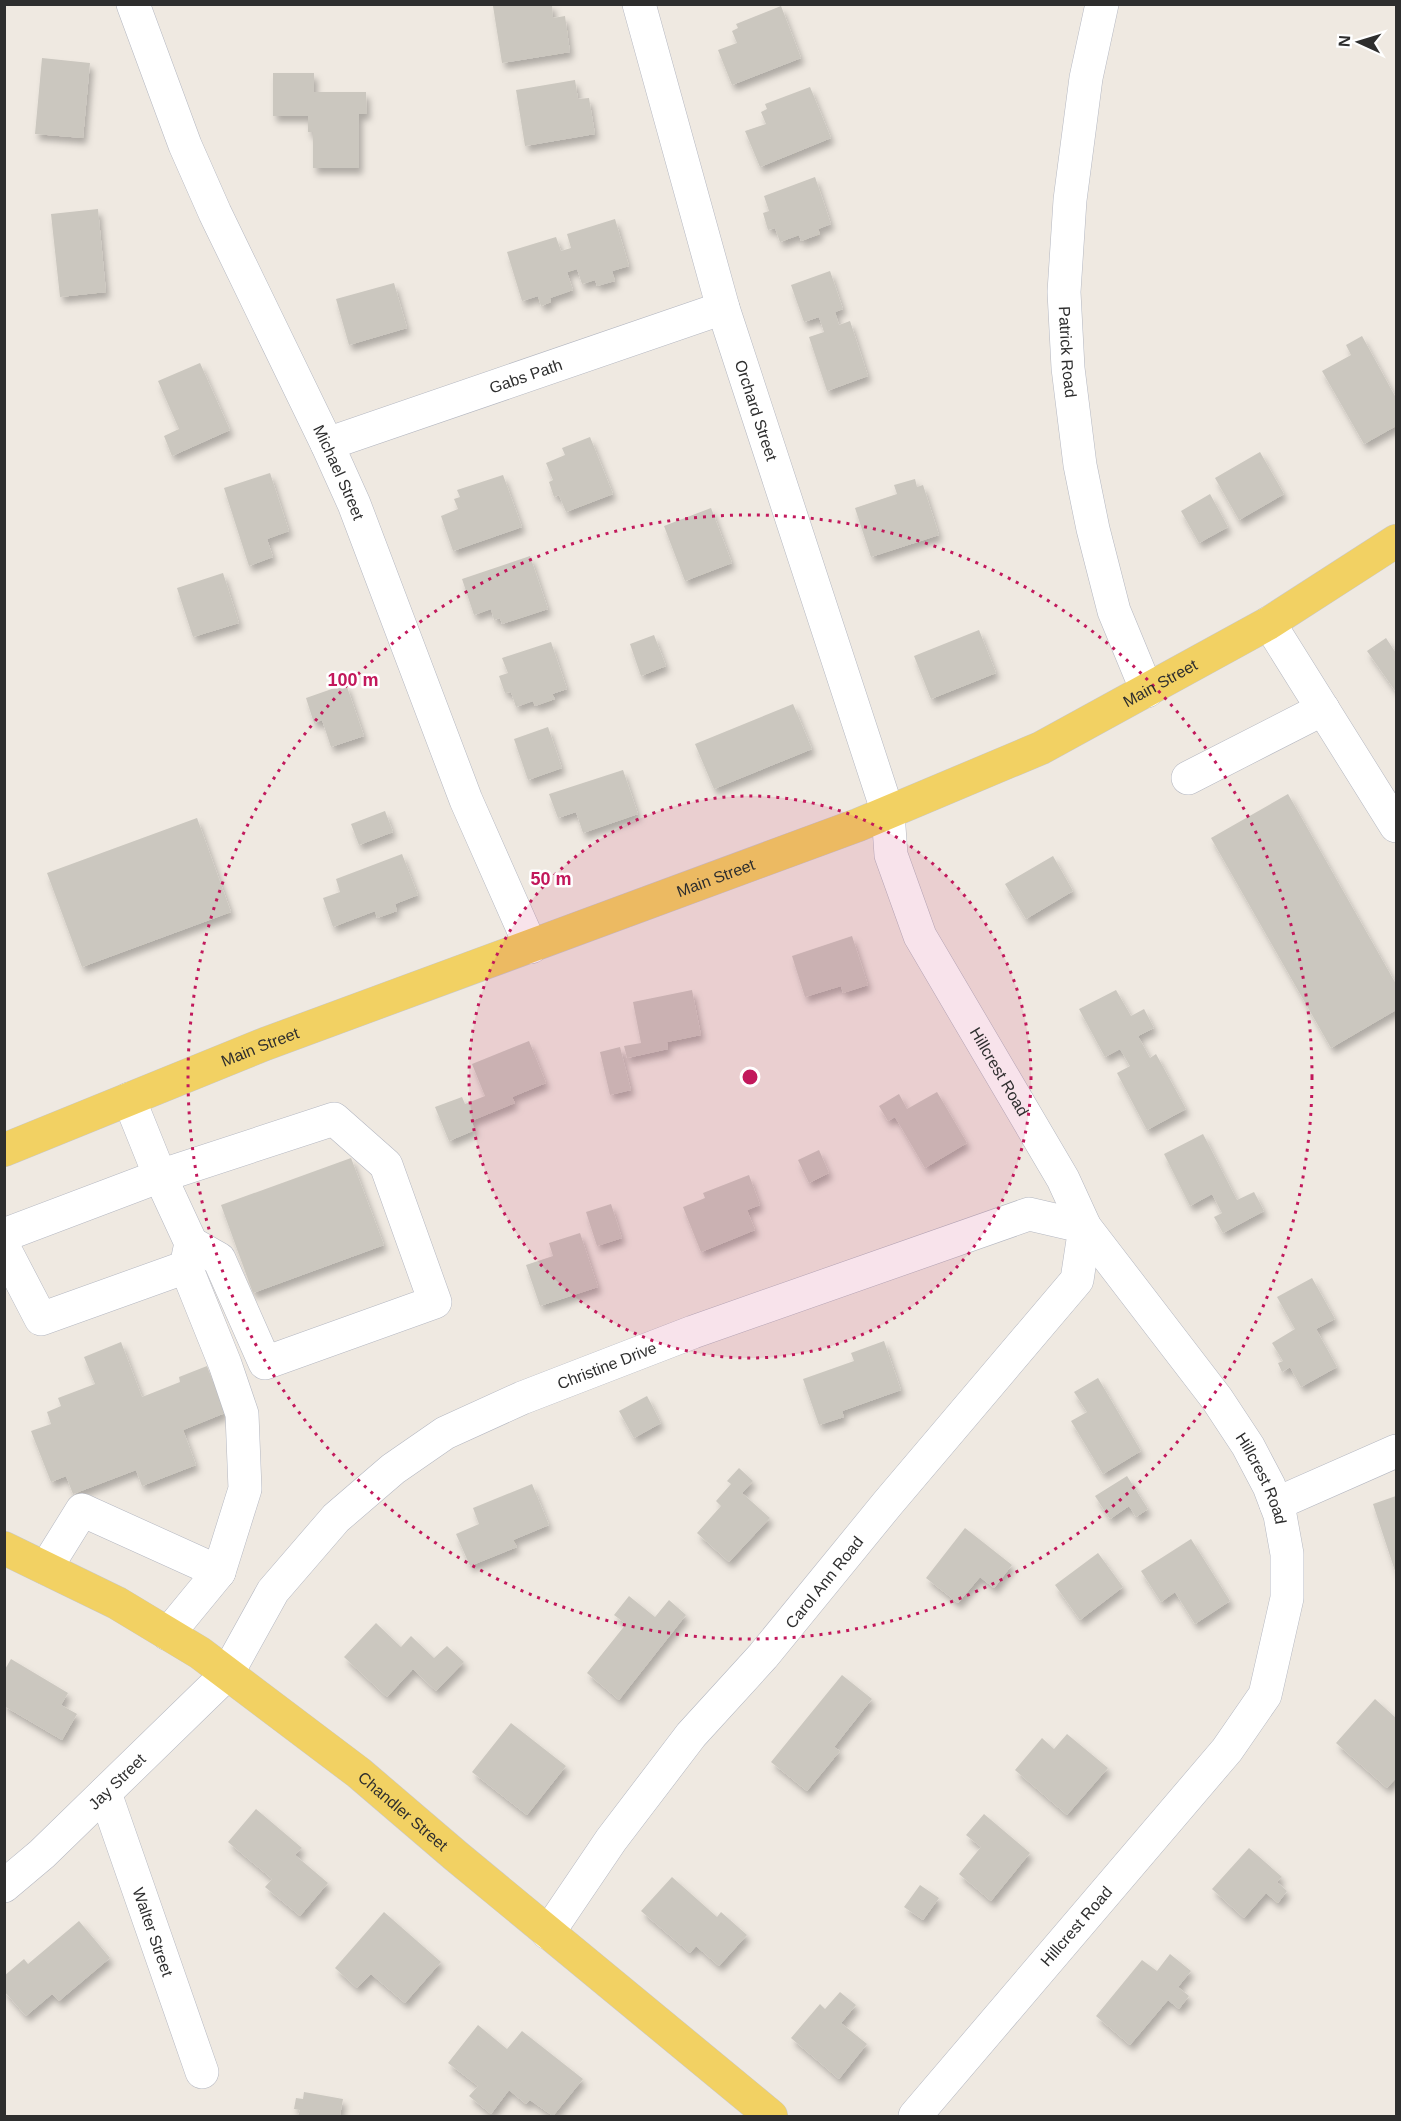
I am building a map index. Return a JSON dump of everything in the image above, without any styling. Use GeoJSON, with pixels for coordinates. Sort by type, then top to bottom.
{"type":"FeatureCollection","features":[{"type":"Feature","properties":{"kind":"main road","name":"Main Street"},"geometry":{"type":"LineString","coordinates":[[4,1150],[265,1044],[888,813],[1041,748],[1269,623],[1396,541]]}},
{"type":"Feature","properties":{"kind":"main road","name":"Chandler Street"},"geometry":{"type":"LineString","coordinates":[[4,1548],[117,1603],[200,1653],[359,1773],[771,2116]]}},
{"type":"Feature","properties":{"kind":"street","name":"Michael Street"},"geometry":{"type":"LineString","coordinates":[[133,4],[185,145],[215,213],[327,444],[370,547],[466,800],[531,947]]}},
{"type":"Feature","properties":{"kind":"street","name":"Orchard Street"},"geometry":{"type":"LineString","coordinates":[[639,4],[723,308],[888,813]]}},
{"type":"Feature","properties":{"kind":"street","name":"Patrick Road"},"geometry":{"type":"LineString","coordinates":[[1102,4],[1086,78],[1070,200],[1064,292],[1068,368],[1080,465],[1093,529],[1114,611],[1147,691]]}},
{"type":"Feature","properties":{"kind":"street","name":"Gabs Path"},"geometry":{"type":"LineString","coordinates":[[327,444],[723,308]]}},
{"type":"Feature","properties":{"kind":"street"},"geometry":{"type":"LineString","coordinates":[[1269,623],[1396,826]]}},
{"type":"Feature","properties":{"kind":"street"},"geometry":{"type":"LineString","coordinates":[[1188,778],[1323,709]]}},
{"type":"Feature","properties":{"kind":"street","name":"Hillcrest Road"},"geometry":{"type":"LineString","coordinates":[[888,813],[891,855],[920,936],[1063,1179],[1085,1227],[1217,1399],[1248,1446],[1269,1486],[1280,1515],[1287,1554],[1287,1598],[1265,1695],[1227,1750],[915,2116]]}},
{"type":"Feature","properties":{"kind":"street"},"geometry":{"type":"LineString","coordinates":[[129,1100],[160,1176],[242,1414],[245,1490],[219,1572],[168,1634]]}},
{"type":"Feature","properties":{"kind":"street"},"geometry":{"type":"LineString","coordinates":[[4,1235],[160,1176],[334,1119],[386,1165],[435,1302],[265,1363],[219,1259],[188,1255],[41,1319],[4,1248]]}},
{"type":"Feature","properties":{"kind":"street","name":"Christine Drive"},"geometry":{"type":"LineString","coordinates":[[227,1674],[273,1591],[336,1518],[393,1469],[445,1433],[522,1398],[693,1332],[1029,1214],[1085,1227]]}},
{"type":"Feature","properties":{"kind":"street","name":"Carol Ann Road"},"geometry":{"type":"LineString","coordinates":[[549,1933],[611,1840],[691,1735],[763,1656],[888,1503],[1077,1280],[1085,1227]]}},
{"type":"Feature","properties":{"kind":"street"},"geometry":{"type":"LineString","coordinates":[[1276,1504],[1396,1451]]}},
{"type":"Feature","properties":{"kind":"street"},"geometry":{"type":"LineString","coordinates":[[46,1568],[82,1510],[219,1572]]}},
{"type":"Feature","properties":{"kind":"street","name":"Jay Street"},"geometry":{"type":"LineString","coordinates":[[4,1887],[42,1854],[227,1674]]}},
{"type":"Feature","properties":{"kind":"street","name":"Walter Street"},"geometry":{"type":"LineString","coordinates":[[105,1793],[202,2072]]}},
{"type":"Feature","properties":{"kind":"building"},"geometry":{"type":"Polygon","coordinates":[[[552,4],[553,18],[565,16],[570,52],[502,63],[493,6],[552,4]]]}},
{"type":"Feature","properties":{"kind":"building"},"geometry":{"type":"Polygon","coordinates":[[[781,6],[801,58],[732,85],[718,50],[737,43],[732,31],[738,28],[736,24],[781,6]]]}},
{"type":"Feature","properties":{"kind":"building"},"geometry":{"type":"Polygon","coordinates":[[[42,58],[90,63],[83,138],[35,134],[42,58]]]}},
{"type":"Feature","properties":{"kind":"building"},"geometry":{"type":"Polygon","coordinates":[[[273,73],[314,73],[314,92],[366,92],[367,114],[359,114],[359,168],[313,168],[313,132],[308,132],[308,116],[273,116],[273,73]]]}},
{"type":"Feature","properties":{"kind":"building"},"geometry":{"type":"Polygon","coordinates":[[[575,80],[578,99],[589,98],[595,134],[525,146],[516,90],[575,80]]]}},
{"type":"Feature","properties":{"kind":"building"},"geometry":{"type":"Polygon","coordinates":[[[810,87],[831,138],[760,167],[745,131],[766,124],[761,112],[767,109],[765,104],[810,87]]]}},
{"type":"Feature","properties":{"kind":"building"},"geometry":{"type":"Polygon","coordinates":[[[815,177],[831,224],[818,229],[820,234],[801,241],[799,235],[780,242],[775,228],[768,230],[763,213],[769,211],[764,196],[815,177]]]}},
{"type":"Feature","properties":{"kind":"building"},"geometry":{"type":"Polygon","coordinates":[[[98,209],[106,292],[60,297],[51,214],[98,209]]]}},
{"type":"Feature","properties":{"kind":"building"},"geometry":{"type":"Polygon","coordinates":[[[615,219],[629,266],[612,271],[615,281],[597,286],[595,280],[582,284],[577,269],[567,272],[573,290],[550,298],[551,302],[541,306],[538,296],[522,301],[507,252],[556,237],[561,251],[571,248],[567,234],[615,219]]]}},
{"type":"Feature","properties":{"kind":"building"},"geometry":{"type":"Polygon","coordinates":[[[830,271],[843,309],[835,312],[839,325],[850,321],[868,376],[827,391],[809,337],[824,332],[819,317],[804,322],[791,285],[830,271]]]}},
{"type":"Feature","properties":{"kind":"building"},"geometry":{"type":"Polygon","coordinates":[[[394,283],[407,328],[349,345],[336,299],[394,283]]]}},
{"type":"Feature","properties":{"kind":"building"},"geometry":{"type":"Polygon","coordinates":[[[1362,336],[1396,398],[1396,426],[1364,444],[1322,371],[1351,355],[1346,345],[1362,336]]]}},
{"type":"Feature","properties":{"kind":"building"},"geometry":{"type":"Polygon","coordinates":[[[200,363],[230,430],[172,456],[164,436],[179,429],[158,381],[200,363]]]}},
{"type":"Feature","properties":{"kind":"building"},"geometry":{"type":"Polygon","coordinates":[[[590,437],[613,494],[566,512],[559,495],[554,497],[549,482],[553,480],[546,463],[565,455],[562,448],[590,437]]]}},
{"type":"Feature","properties":{"kind":"building"},"geometry":{"type":"Polygon","coordinates":[[[1260,452],[1284,494],[1239,520],[1215,478],[1260,452]]]}},
{"type":"Feature","properties":{"kind":"building"},"geometry":{"type":"Polygon","coordinates":[[[270,473],[289,531],[267,539],[273,557],[249,566],[224,488],[270,473]]]}},
{"type":"Feature","properties":{"kind":"building"},"geometry":{"type":"Polygon","coordinates":[[[503,475],[522,527],[453,551],[441,516],[458,509],[454,499],[460,497],[457,490],[503,475]]]}},
{"type":"Feature","properties":{"kind":"building"},"geometry":{"type":"Polygon","coordinates":[[[915,479],[917,487],[923,485],[939,535],[871,557],[855,508],[897,494],[894,485],[915,479]]]}},
{"type":"Feature","properties":{"kind":"building"},"geometry":{"type":"Polygon","coordinates":[[[1210,494],[1228,527],[1199,543],[1181,511],[1210,494]]]}},
{"type":"Feature","properties":{"kind":"building"},"geometry":{"type":"Polygon","coordinates":[[[711,508],[732,563],[685,581],[664,526],[711,508]]]}},
{"type":"Feature","properties":{"kind":"building"},"geometry":{"type":"Polygon","coordinates":[[[530,556],[548,609],[502,624],[500,618],[494,620],[491,609],[474,615],[462,579],[530,556]]]}},
{"type":"Feature","properties":{"kind":"building"},"geometry":{"type":"Polygon","coordinates":[[[223,573],[239,623],[193,637],[177,588],[223,573]]]}},
{"type":"Feature","properties":{"kind":"building"},"geometry":{"type":"Polygon","coordinates":[[[979,630],[996,673],[931,699],[914,656],[979,630]]]}},
{"type":"Feature","properties":{"kind":"building"},"geometry":{"type":"Polygon","coordinates":[[[654,635],[666,666],[641,676],[630,644],[654,635]]]}},
{"type":"Feature","properties":{"kind":"building"},"geometry":{"type":"Polygon","coordinates":[[[1386,638],[1396,653],[1396,692],[1367,651],[1386,638]]]}},
{"type":"Feature","properties":{"kind":"building"},"geometry":{"type":"Polygon","coordinates":[[[551,642],[567,689],[552,694],[555,699],[535,706],[533,701],[516,707],[511,692],[505,693],[499,676],[508,673],[502,658],[551,642]]]}},
{"type":"Feature","properties":{"kind":"building"},"geometry":{"type":"Polygon","coordinates":[[[346,684],[364,736],[331,747],[322,720],[314,723],[306,698],[346,684]]]}},
{"type":"Feature","properties":{"kind":"building"},"geometry":{"type":"Polygon","coordinates":[[[793,704],[812,749],[714,789],[695,744],[793,704]]]}},
{"type":"Feature","properties":{"kind":"building"},"geometry":{"type":"Polygon","coordinates":[[[548,727],[562,768],[528,780],[514,739],[548,727]]]}},
{"type":"Feature","properties":{"kind":"building"},"geometry":{"type":"Polygon","coordinates":[[[623,770],[638,814],[583,833],[576,812],[558,818],[549,794],[623,770]]]}},
{"type":"Feature","properties":{"kind":"building"},"geometry":{"type":"Polygon","coordinates":[[[1288,794],[1396,984],[1396,1010],[1331,1048],[1211,838],[1288,794]]]}},
{"type":"Feature","properties":{"kind":"building"},"geometry":{"type":"Polygon","coordinates":[[[385,811],[393,832],[359,845],[351,824],[385,811]]]}},
{"type":"Feature","properties":{"kind":"building"},"geometry":{"type":"Polygon","coordinates":[[[197,818],[231,912],[82,967],[47,873],[197,818]]]}},
{"type":"Feature","properties":{"kind":"building"},"geometry":{"type":"Polygon","coordinates":[[[402,854],[418,895],[395,904],[397,911],[377,918],[375,911],[333,927],[323,898],[340,892],[336,879],[402,854]]]}},
{"type":"Feature","properties":{"kind":"building"},"geometry":{"type":"Polygon","coordinates":[[[1053,856],[1073,891],[1026,919],[1005,884],[1053,856]]]}},
{"type":"Feature","properties":{"kind":"building"},"geometry":{"type":"Polygon","coordinates":[[[852,936],[868,985],[843,993],[841,986],[805,997],[792,956],[852,936]]]}},
{"type":"Feature","properties":{"kind":"building"},"geometry":{"type":"Polygon","coordinates":[[[692,990],[701,1035],[667,1042],[668,1049],[627,1058],[624,1046],[641,1043],[633,1002],[692,990]]]}},
{"type":"Feature","properties":{"kind":"building"},"geometry":{"type":"Polygon","coordinates":[[[1116,990],[1131,1016],[1144,1009],[1154,1028],[1138,1036],[1150,1058],[1156,1054],[1186,1109],[1147,1130],[1117,1073],[1130,1066],[1120,1049],[1105,1057],[1079,1009],[1116,990]]]}},
{"type":"Feature","properties":{"kind":"building"},"geometry":{"type":"Polygon","coordinates":[[[529,1041],[546,1083],[512,1097],[515,1103],[471,1121],[475,1130],[449,1141],[435,1107],[462,1097],[465,1104],[485,1096],[472,1064],[529,1041]]]}},
{"type":"Feature","properties":{"kind":"building"},"geometry":{"type":"Polygon","coordinates":[[[620,1047],[631,1090],[610,1095],[600,1052],[620,1047]]]}},
{"type":"Feature","properties":{"kind":"building"},"geometry":{"type":"Polygon","coordinates":[[[937,1092],[967,1143],[925,1168],[895,1117],[888,1121],[879,1106],[899,1094],[907,1109],[937,1092]]]}},
{"type":"Feature","properties":{"kind":"building"},"geometry":{"type":"Polygon","coordinates":[[[1203,1134],[1237,1200],[1254,1192],[1264,1211],[1223,1233],[1214,1217],[1222,1213],[1212,1194],[1190,1206],[1164,1154],[1203,1134]]]}},
{"type":"Feature","properties":{"kind":"building"},"geometry":{"type":"Polygon","coordinates":[[[819,1150],[829,1173],[809,1183],[798,1160],[819,1150]]]}},
{"type":"Feature","properties":{"kind":"building"},"geometry":{"type":"Polygon","coordinates":[[[351,1158],[384,1245],[253,1293],[221,1205],[351,1158]]]}},
{"type":"Feature","properties":{"kind":"building"},"geometry":{"type":"Polygon","coordinates":[[[749,1175],[760,1205],[747,1210],[755,1230],[701,1252],[683,1207],[705,1198],[703,1193],[749,1175]]]}},
{"type":"Feature","properties":{"kind":"building"},"geometry":{"type":"Polygon","coordinates":[[[611,1204],[622,1238],[597,1246],[586,1212],[611,1204]]]}},
{"type":"Feature","properties":{"kind":"building"},"geometry":{"type":"Polygon","coordinates":[[[580,1233],[598,1287],[540,1306],[526,1265],[553,1256],[549,1243],[580,1233]]]}},
{"type":"Feature","properties":{"kind":"building"},"geometry":{"type":"Polygon","coordinates":[[[1312,1278],[1335,1319],[1316,1329],[1337,1367],[1301,1387],[1290,1367],[1282,1372],[1278,1363],[1283,1361],[1272,1343],[1295,1329],[1277,1297],[1312,1278]]]}},
{"type":"Feature","properties":{"kind":"building"},"geometry":{"type":"Polygon","coordinates":[[[884,1341],[901,1390],[842,1411],[844,1417],[819,1425],[803,1379],[854,1361],[851,1353],[884,1341]]]}},
{"type":"Feature","properties":{"kind":"building"},"geometry":{"type":"Polygon","coordinates":[[[121,1342],[142,1397],[180,1382],[179,1377],[207,1366],[213,1382],[222,1378],[227,1390],[217,1393],[225,1413],[183,1430],[196,1465],[142,1486],[136,1470],[73,1494],[66,1476],[51,1482],[31,1431],[51,1424],[47,1412],[61,1406],[58,1398],[95,1384],[84,1357],[121,1342]]]}},
{"type":"Feature","properties":{"kind":"building"},"geometry":{"type":"Polygon","coordinates":[[[1098,1378],[1141,1451],[1103,1474],[1071,1421],[1087,1412],[1074,1392],[1098,1378]]]}},
{"type":"Feature","properties":{"kind":"building"},"geometry":{"type":"Polygon","coordinates":[[[647,1396],[661,1423],[634,1438],[619,1411],[647,1396]]]}},
{"type":"Feature","properties":{"kind":"building"},"geometry":{"type":"Polygon","coordinates":[[[739,1468],[753,1481],[742,1493],[770,1518],[729,1562],[697,1533],[721,1506],[716,1501],[731,1484],[727,1481],[739,1468]]]}},
{"type":"Feature","properties":{"kind":"building"},"geometry":{"type":"Polygon","coordinates":[[[1127,1476],[1148,1509],[1136,1517],[1129,1506],[1110,1519],[1095,1496],[1127,1476]]]}},
{"type":"Feature","properties":{"kind":"building"},"geometry":{"type":"Polygon","coordinates":[[[532,1484],[549,1525],[513,1540],[517,1547],[470,1566],[456,1534],[479,1524],[473,1508],[532,1484]]]}},
{"type":"Feature","properties":{"kind":"building"},"geometry":{"type":"Polygon","coordinates":[[[1396,1496],[1396,1574],[1373,1504],[1396,1496]]]}},
{"type":"Feature","properties":{"kind":"building"},"geometry":{"type":"Polygon","coordinates":[[[965,1528],[1012,1565],[994,1588],[980,1577],[958,1603],[926,1578],[965,1528]]]}},
{"type":"Feature","properties":{"kind":"building"},"geometry":{"type":"Polygon","coordinates":[[[1191,1539],[1230,1601],[1195,1624],[1175,1592],[1161,1602],[1141,1571],[1191,1539]]]}},
{"type":"Feature","properties":{"kind":"building"},"geometry":{"type":"Polygon","coordinates":[[[1098,1553],[1123,1587],[1080,1620],[1055,1585],[1098,1553]]]}},
{"type":"Feature","properties":{"kind":"building"},"geometry":{"type":"Polygon","coordinates":[[[629,1596],[655,1617],[669,1600],[686,1615],[619,1700],[587,1673],[626,1624],[614,1615],[629,1596]]]}},
{"type":"Feature","properties":{"kind":"building"},"geometry":{"type":"Polygon","coordinates":[[[376,1623],[401,1647],[411,1636],[434,1658],[447,1646],[464,1662],[436,1691],[413,1669],[387,1697],[344,1657],[376,1623]]]}},
{"type":"Feature","properties":{"kind":"building"},"geometry":{"type":"Polygon","coordinates":[[[11,1659],[68,1693],[61,1705],[77,1714],[62,1740],[4,1706],[4,1671],[11,1659]]]}},
{"type":"Feature","properties":{"kind":"building"},"geometry":{"type":"Polygon","coordinates":[[[842,1675],[872,1699],[834,1747],[840,1751],[807,1791],[771,1762],[842,1675]]]}},
{"type":"Feature","properties":{"kind":"building"},"geometry":{"type":"Polygon","coordinates":[[[1375,1699],[1396,1718],[1396,1778],[1387,1788],[1336,1743],[1375,1699]]]}},
{"type":"Feature","properties":{"kind":"building"},"geometry":{"type":"Polygon","coordinates":[[[511,1723],[566,1766],[527,1815],[472,1772],[511,1723]]]}},
{"type":"Feature","properties":{"kind":"building"},"geometry":{"type":"Polygon","coordinates":[[[1067,1734],[1108,1768],[1067,1815],[1015,1770],[1042,1738],[1054,1749],[1067,1734]]]}},
{"type":"Feature","properties":{"kind":"building"},"geometry":{"type":"Polygon","coordinates":[[[256,1809],[302,1848],[295,1855],[328,1883],[300,1916],[265,1887],[272,1879],[228,1842],[256,1809]]]}},
{"type":"Feature","properties":{"kind":"building"},"geometry":{"type":"Polygon","coordinates":[[[984,1814],[1030,1853],[991,1901],[959,1874],[981,1847],[966,1835],[984,1814]]]}},
{"type":"Feature","properties":{"kind":"building"},"geometry":{"type":"Polygon","coordinates":[[[1249,1848],[1282,1877],[1277,1882],[1287,1891],[1278,1903],[1266,1893],[1244,1918],[1212,1889],[1249,1848]]]}},
{"type":"Feature","properties":{"kind":"building"},"geometry":{"type":"Polygon","coordinates":[[[672,1877],[717,1917],[721,1912],[747,1935],[719,1966],[696,1946],[690,1953],[641,1911],[672,1877]]]}},
{"type":"Feature","properties":{"kind":"building"},"geometry":{"type":"Polygon","coordinates":[[[920,1885],[939,1898],[923,1920],[904,1907],[920,1885]]]}},
{"type":"Feature","properties":{"kind":"building"},"geometry":{"type":"Polygon","coordinates":[[[384,1912],[441,1962],[405,2003],[371,1974],[357,1988],[335,1968],[384,1912]]]}},
{"type":"Feature","properties":{"kind":"building"},"geometry":{"type":"Polygon","coordinates":[[[79,1921],[110,1958],[59,2001],[52,1994],[26,2016],[4,1991],[4,1976],[24,1959],[28,1964],[79,1921]]]}},
{"type":"Feature","properties":{"kind":"building"},"geometry":{"type":"Polygon","coordinates":[[[1170,1954],[1191,1971],[1178,1987],[1189,1996],[1179,2009],[1168,2000],[1130,2045],[1096,2016],[1142,1960],[1157,1971],[1170,1954]]]}},
{"type":"Feature","properties":{"kind":"building"},"geometry":{"type":"Polygon","coordinates":[[[840,1992],[856,2005],[841,2023],[867,2044],[839,2079],[791,2038],[820,2004],[825,2009],[840,1992]]]}},
{"type":"Feature","properties":{"kind":"building"},"geometry":{"type":"Polygon","coordinates":[[[478,2025],[507,2049],[522,2031],[583,2079],[553,2116],[530,2100],[526,2104],[509,2090],[491,2114],[469,2096],[478,2086],[448,2063],[478,2025]]]}},
{"type":"Feature","properties":{"kind":"building"},"geometry":{"type":"Polygon","coordinates":[[[304,2092],[343,2099],[340,2116],[298,2116],[300,2110],[294,2109],[296,2098],[303,2099],[304,2092]]]}}]}
